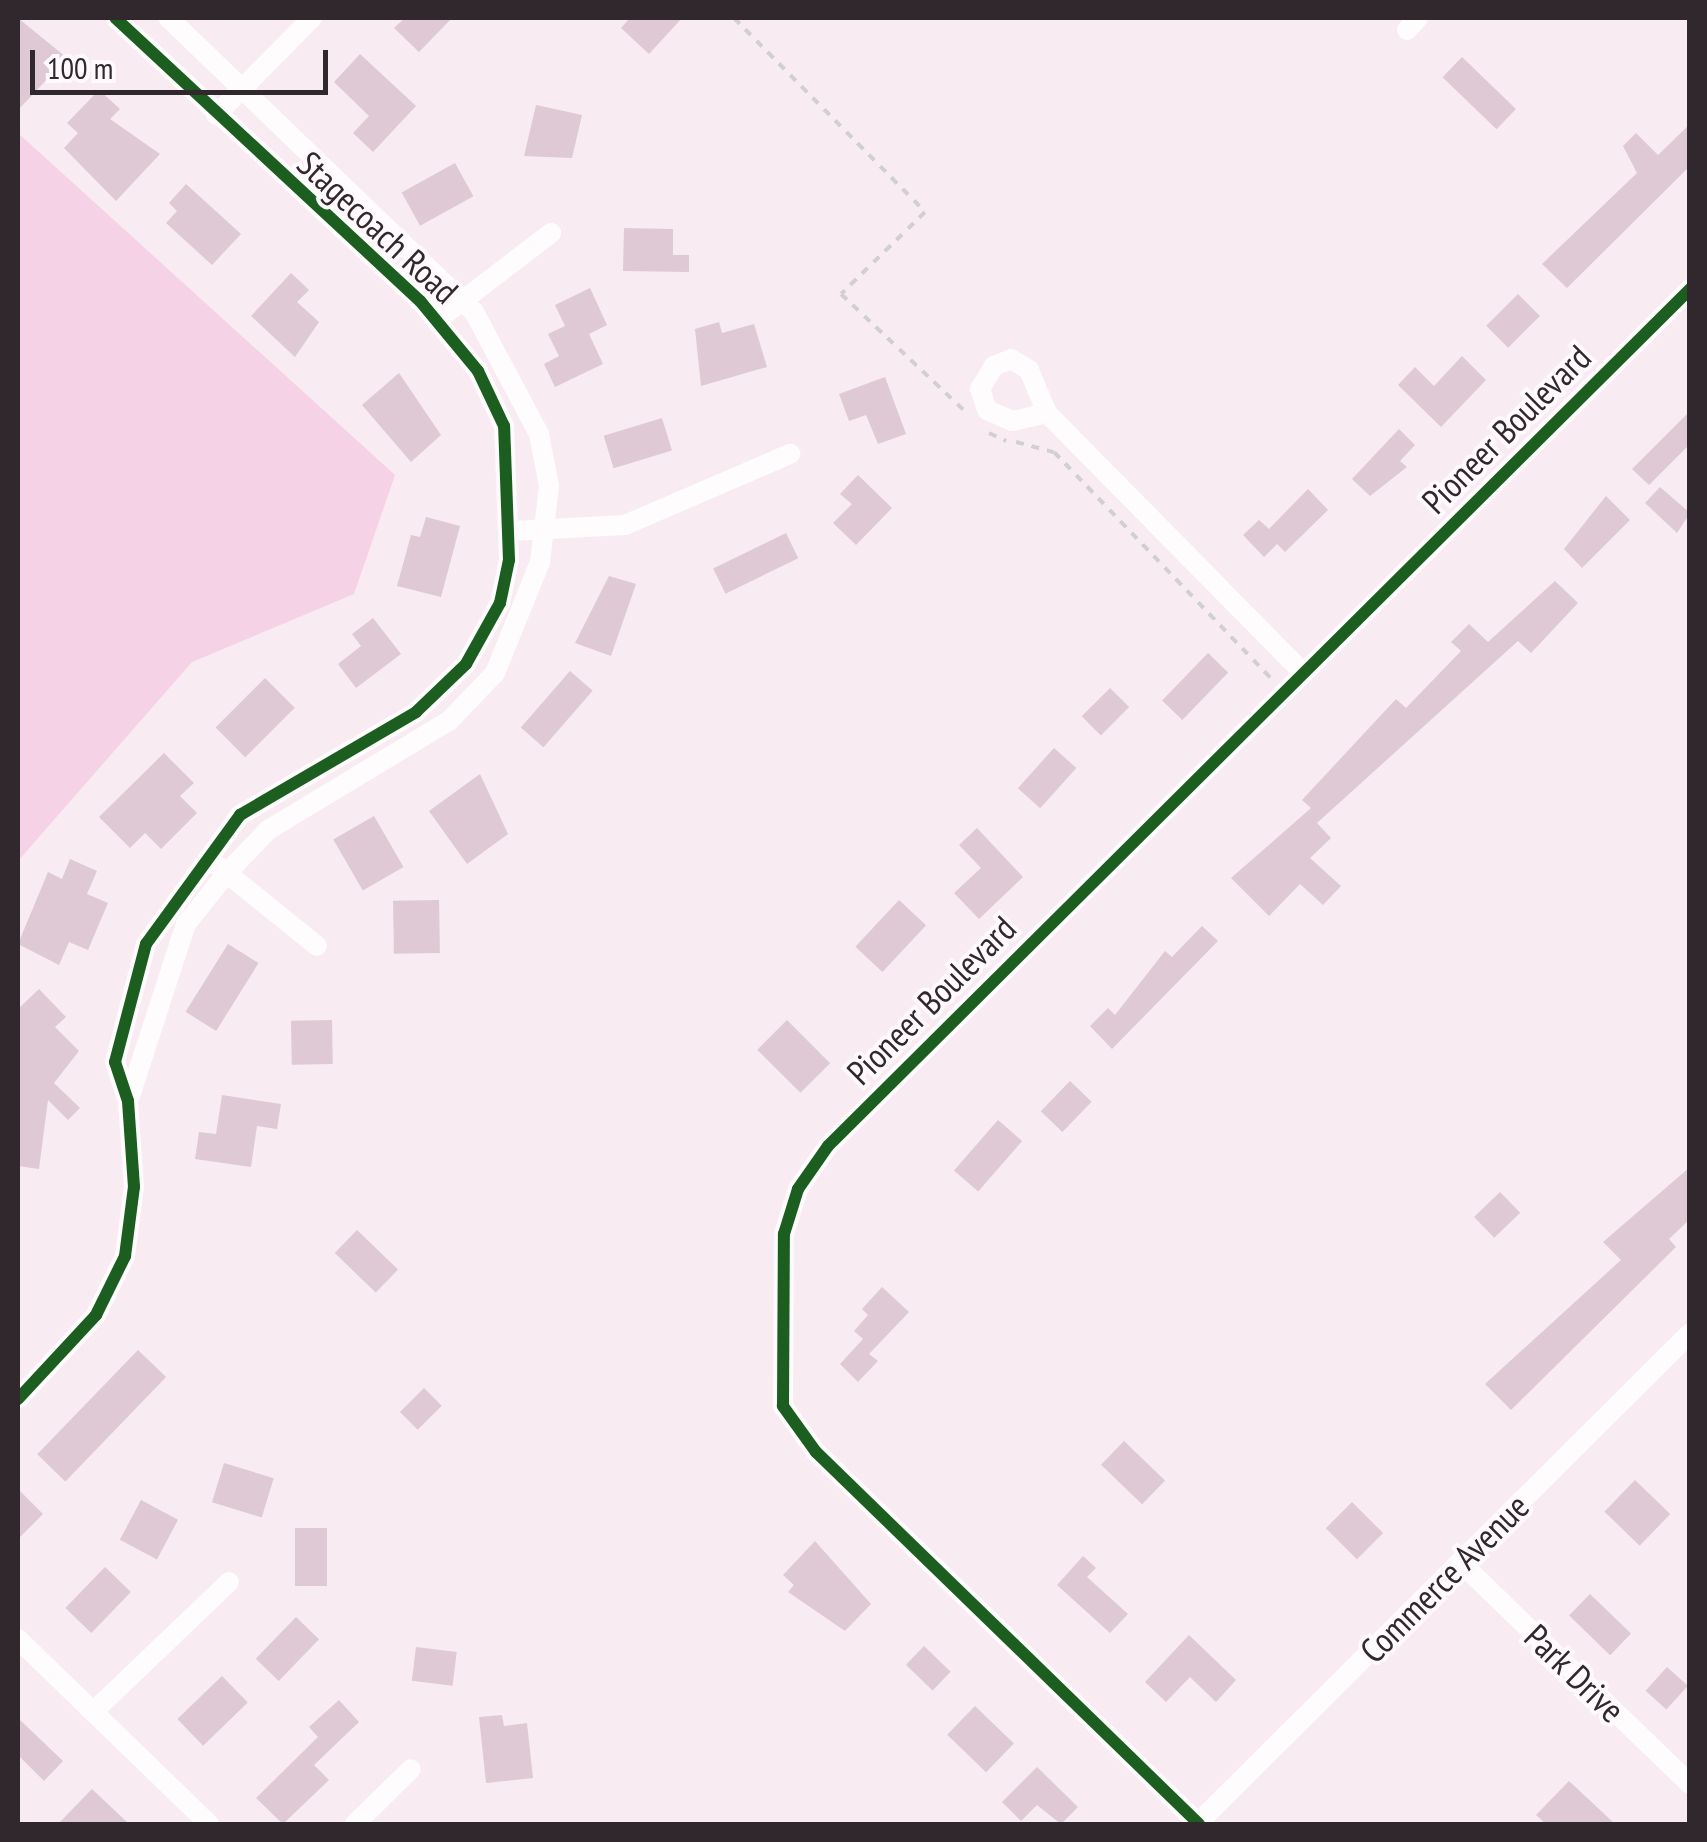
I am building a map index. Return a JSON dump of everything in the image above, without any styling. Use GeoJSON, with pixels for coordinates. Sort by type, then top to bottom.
{"type":"FeatureCollection","features":[{"type":"Feature","properties":{"kind":"street","name":"Stagecoach Road"},"geometry":{"type":"LineString","coordinates":[[18,1399],[96,1315],[125,1256],[134,1187],[128,1100],[115,1062],[122,1008],[146,944],[205,855],[240,815],[416,712],[466,664],[500,603],[510,531],[504,426],[478,371],[436,321],[115,18]]}},
{"type":"Feature","properties":{"kind":"street","name":"Stagecoach Road"},"geometry":{"type":"LineString","coordinates":[[128,1100],[186,924],[226,874],[268,830],[448,721],[495,673],[520,629],[544,530],[549,486],[539,434],[512,372],[461,300],[168,18]]}},
{"type":"Feature","properties":{"kind":"street"},"geometry":{"type":"LineString","coordinates":[[216,115],[312,18]]}},
{"type":"Feature","properties":{"kind":"street"},"geometry":{"type":"LineString","coordinates":[[436,321],[551,233]]}},
{"type":"Feature","properties":{"kind":"street","name":"Pioneer Boulevard"},"geometry":{"type":"LineString","coordinates":[[1199,1824],[816,1452],[783,1406],[784,1234],[798,1189],[828,1146],[1690,289]]}},
{"type":"Feature","properties":{"kind":"street"},"geometry":{"type":"LineString","coordinates":[[1047,413],[1302,672]]}},
{"type":"Feature","properties":{"kind":"street"},"geometry":{"type":"LineString","coordinates":[[510,531],[625,525],[790,454]]}},
{"type":"Feature","properties":{"kind":"street"},"geometry":{"type":"LineString","coordinates":[[205,855],[317,946]]}},
{"type":"Feature","properties":{"kind":"street","name":"Commerce Avenue"},"geometry":{"type":"LineString","coordinates":[[1199,1824],[1690,1333]]}},
{"type":"Feature","properties":{"kind":"street","name":"Park Drive"},"geometry":{"type":"LineString","coordinates":[[1460,1562],[1690,1784]]}},
{"type":"Feature","properties":{"kind":"street"},"geometry":{"type":"LineString","coordinates":[[93,1712],[228,1582]]}},
{"type":"Feature","properties":{"kind":"street"},"geometry":{"type":"LineString","coordinates":[[18,1639],[209,1824]]}},
{"type":"Feature","properties":{"kind":"street"},"geometry":{"type":"LineString","coordinates":[[355,1824],[411,1769]]}},
{"type":"Feature","properties":{"kind":"shaded area"},"geometry":{"type":"Polygon","coordinates":[[[18,133],[395,475],[354,594],[192,662],[18,861],[18,133]]]}},
{"type":"Feature","properties":{"kind":"building"},"geometry":{"type":"Polygon","coordinates":[[[18,18],[67,58],[18,110],[18,18]]]}},
{"type":"Feature","properties":{"kind":"building"},"geometry":{"type":"Polygon","coordinates":[[[405,18],[452,18],[419,52],[394,28],[405,18]]]}},
{"type":"Feature","properties":{"kind":"building"},"geometry":{"type":"Polygon","coordinates":[[[630,18],[682,18],[649,54],[621,28],[630,18]]]}},
{"type":"Feature","properties":{"kind":"building"},"geometry":{"type":"Polygon","coordinates":[[[360,54],[416,106],[373,152],[353,133],[369,116],[334,82],[360,54]]]}},
{"type":"Feature","properties":{"kind":"building"},"geometry":{"type":"Polygon","coordinates":[[[1462,57],[1516,109],[1497,129],[1443,77],[1462,57]]]}},
{"type":"Feature","properties":{"kind":"building"},"geometry":{"type":"Polygon","coordinates":[[[99,90],[120,109],[110,119],[160,154],[116,201],[64,148],[78,133],[67,123],[99,90]]]}},
{"type":"Feature","properties":{"kind":"building"},"geometry":{"type":"Polygon","coordinates":[[[536,105],[582,115],[572,158],[524,156],[536,105]]]}},
{"type":"Feature","properties":{"kind":"building"},"geometry":{"type":"Polygon","coordinates":[[[1690,124],[1690,166],[1567,288],[1542,264],[1637,173],[1623,146],[1636,133],[1658,155],[1690,124]]]}},
{"type":"Feature","properties":{"kind":"building"},"geometry":{"type":"Polygon","coordinates":[[[455,163],[473,196],[420,226],[402,193],[455,163]]]}},
{"type":"Feature","properties":{"kind":"building"},"geometry":{"type":"Polygon","coordinates":[[[186,184],[241,234],[212,265],[166,223],[177,211],[169,203],[186,184]]]}},
{"type":"Feature","properties":{"kind":"building"},"geometry":{"type":"Polygon","coordinates":[[[624,228],[673,229],[673,255],[689,255],[689,272],[623,271],[624,228]]]}},
{"type":"Feature","properties":{"kind":"building"},"geometry":{"type":"Polygon","coordinates":[[[291,273],[309,290],[297,302],[319,322],[295,357],[251,316],[291,273]]]}},
{"type":"Feature","properties":{"kind":"building"},"geometry":{"type":"Polygon","coordinates":[[[590,288],[607,325],[589,334],[603,364],[555,387],[544,364],[559,356],[548,334],[565,326],[555,305],[590,288]]]}},
{"type":"Feature","properties":{"kind":"building"},"geometry":{"type":"Polygon","coordinates":[[[1518,294],[1540,316],[1508,348],[1486,326],[1518,294]]]}},
{"type":"Feature","properties":{"kind":"building"},"geometry":{"type":"Polygon","coordinates":[[[719,322],[722,333],[754,324],[767,367],[701,386],[695,329],[719,322]]]}},
{"type":"Feature","properties":{"kind":"building"},"geometry":{"type":"Polygon","coordinates":[[[1462,356],[1486,380],[1441,427],[1398,385],[1415,367],[1434,386],[1462,356]]]}},
{"type":"Feature","properties":{"kind":"building"},"geometry":{"type":"Polygon","coordinates":[[[399,373],[441,435],[411,462],[362,405],[399,373]]]}},
{"type":"Feature","properties":{"kind":"building"},"geometry":{"type":"Polygon","coordinates":[[[885,377],[906,434],[878,444],[866,415],[849,421],[839,394],[885,377]]]}},
{"type":"Feature","properties":{"kind":"building"},"geometry":{"type":"Polygon","coordinates":[[[1690,411],[1690,444],[1649,485],[1632,469],[1690,411]]]}},
{"type":"Feature","properties":{"kind":"building"},"geometry":{"type":"Polygon","coordinates":[[[662,418],[672,451],[614,468],[604,436],[662,418]]]}},
{"type":"Feature","properties":{"kind":"building"},"geometry":{"type":"Polygon","coordinates":[[[1399,429],[1415,445],[1400,461],[1407,467],[1370,496],[1352,479],[1399,429]]]}},
{"type":"Feature","properties":{"kind":"building"},"geometry":{"type":"Polygon","coordinates":[[[858,475],[892,508],[856,545],[833,523],[852,504],[840,494],[858,475]]]}},
{"type":"Feature","properties":{"kind":"building"},"geometry":{"type":"Polygon","coordinates":[[[1660,487],[1690,513],[1677,533],[1645,503],[1660,487]]]}},
{"type":"Feature","properties":{"kind":"building"},"geometry":{"type":"Polygon","coordinates":[[[1308,489],[1328,510],[1285,552],[1277,544],[1264,557],[1243,535],[1259,520],[1269,529],[1308,489]]]}},
{"type":"Feature","properties":{"kind":"building"},"geometry":{"type":"Polygon","coordinates":[[[1606,496],[1630,520],[1582,568],[1564,549],[1606,496]]]}},
{"type":"Feature","properties":{"kind":"building"},"geometry":{"type":"Polygon","coordinates":[[[426,517],[460,526],[441,597],[397,586],[411,535],[420,537],[426,517]]]}},
{"type":"Feature","properties":{"kind":"building"},"geometry":{"type":"Polygon","coordinates":[[[786,533],[798,558],[725,594],[713,569],[786,533]]]}},
{"type":"Feature","properties":{"kind":"building"},"geometry":{"type":"Polygon","coordinates":[[[609,576],[636,584],[611,656],[575,643],[609,576]]]}},
{"type":"Feature","properties":{"kind":"building"},"geometry":{"type":"Polygon","coordinates":[[[1555,581],[1578,603],[1531,653],[1518,641],[1317,823],[1331,838],[1310,858],[1341,886],[1323,905],[1300,884],[1269,916],[1231,878],[1311,808],[1302,800],[1396,699],[1406,708],[1461,651],[1451,642],[1469,624],[1488,642],[1555,581]]]}},
{"type":"Feature","properties":{"kind":"building"},"geometry":{"type":"Polygon","coordinates":[[[373,618],[401,654],[356,688],[338,664],[361,646],[352,634],[373,618]]]}},
{"type":"Feature","properties":{"kind":"building"},"geometry":{"type":"Polygon","coordinates":[[[1208,653],[1228,672],[1182,720],[1162,700],[1208,653]]]}},
{"type":"Feature","properties":{"kind":"building"},"geometry":{"type":"Polygon","coordinates":[[[570,671],[593,691],[543,747],[521,728],[570,671]]]}},
{"type":"Feature","properties":{"kind":"building"},"geometry":{"type":"Polygon","coordinates":[[[265,678],[295,708],[245,757],[216,727],[265,678]]]}},
{"type":"Feature","properties":{"kind":"building"},"geometry":{"type":"Polygon","coordinates":[[[1110,688],[1129,707],[1101,735],[1082,716],[1110,688]]]}},
{"type":"Feature","properties":{"kind":"building"},"geometry":{"type":"Polygon","coordinates":[[[1054,748],[1076,768],[1040,808],[1018,788],[1054,748]]]}},
{"type":"Feature","properties":{"kind":"building"},"geometry":{"type":"Polygon","coordinates":[[[164,753],[194,783],[180,796],[197,813],[161,849],[145,833],[130,848],[99,817],[164,753]]]}},
{"type":"Feature","properties":{"kind":"building"},"geometry":{"type":"Polygon","coordinates":[[[480,774],[508,834],[467,864],[429,811],[480,774]]]}},
{"type":"Feature","properties":{"kind":"building"},"geometry":{"type":"Polygon","coordinates":[[[374,816],[404,867],[363,891],[333,840],[374,816]]]}},
{"type":"Feature","properties":{"kind":"building"},"geometry":{"type":"Polygon","coordinates":[[[977,828],[1023,877],[979,919],[954,893],[981,868],[959,845],[977,828]]]}},
{"type":"Feature","properties":{"kind":"building"},"geometry":{"type":"Polygon","coordinates":[[[70,859],[97,871],[87,894],[108,903],[88,950],[69,942],[59,965],[18,944],[48,872],[62,879],[70,859]]]}},
{"type":"Feature","properties":{"kind":"building"},"geometry":{"type":"Polygon","coordinates":[[[439,900],[440,953],[394,954],[393,901],[439,900]]]}},
{"type":"Feature","properties":{"kind":"building"},"geometry":{"type":"Polygon","coordinates":[[[899,900],[926,925],[882,972],[855,947],[899,900]]]}},
{"type":"Feature","properties":{"kind":"building"},"geometry":{"type":"Polygon","coordinates":[[[1202,926],[1218,941],[1112,1049],[1090,1026],[1108,1008],[1115,1015],[1165,951],[1172,957],[1202,926]]]}},
{"type":"Feature","properties":{"kind":"building"},"geometry":{"type":"Polygon","coordinates":[[[228,944],[259,963],[216,1031],[186,1012],[228,944]]]}},
{"type":"Feature","properties":{"kind":"building"},"geometry":{"type":"Polygon","coordinates":[[[39,989],[66,1017],[55,1027],[79,1051],[54,1083],[80,1108],[68,1120],[48,1100],[39,1169],[18,1166],[18,1009],[39,989]]]}},
{"type":"Feature","properties":{"kind":"building"},"geometry":{"type":"Polygon","coordinates":[[[332,1020],[333,1064],[292,1065],[291,1021],[332,1020]]]}},
{"type":"Feature","properties":{"kind":"building"},"geometry":{"type":"Polygon","coordinates":[[[787,1020],[830,1063],[800,1093],[757,1050],[787,1020]]]}},
{"type":"Feature","properties":{"kind":"building"},"geometry":{"type":"Polygon","coordinates":[[[1070,1081],[1092,1102],[1062,1132],[1041,1111],[1070,1081]]]}},
{"type":"Feature","properties":{"kind":"building"},"geometry":{"type":"Polygon","coordinates":[[[222,1095],[281,1104],[277,1129],[257,1126],[251,1167],[195,1159],[199,1132],[216,1134],[222,1095]]]}},
{"type":"Feature","properties":{"kind":"building"},"geometry":{"type":"Polygon","coordinates":[[[998,1120],[1022,1141],[978,1192],[954,1171],[998,1120]]]}},
{"type":"Feature","properties":{"kind":"building"},"geometry":{"type":"Polygon","coordinates":[[[1690,1167],[1690,1219],[1669,1239],[1676,1247],[1511,1410],[1485,1384],[1621,1260],[1603,1242],[1690,1167]]]}},
{"type":"Feature","properties":{"kind":"building"},"geometry":{"type":"Polygon","coordinates":[[[1500,1192],[1520,1213],[1494,1238],[1474,1217],[1500,1192]]]}},
{"type":"Feature","properties":{"kind":"building"},"geometry":{"type":"Polygon","coordinates":[[[357,1230],[398,1270],[376,1293],[335,1253],[357,1230]]]}},
{"type":"Feature","properties":{"kind":"building"},"geometry":{"type":"Polygon","coordinates":[[[882,1287],[909,1312],[869,1354],[878,1361],[858,1382],[840,1364],[863,1339],[854,1331],[868,1315],[862,1309],[882,1287]]]}},
{"type":"Feature","properties":{"kind":"building"},"geometry":{"type":"Polygon","coordinates":[[[138,1350],[166,1377],[65,1481],[37,1454],[138,1350]]]}},
{"type":"Feature","properties":{"kind":"building"},"geometry":{"type":"Polygon","coordinates":[[[424,1388],[442,1406],[418,1430],[400,1412],[424,1388]]]}},
{"type":"Feature","properties":{"kind":"building"},"geometry":{"type":"Polygon","coordinates":[[[1124,1441],[1165,1481],[1142,1504],[1101,1465],[1124,1441]]]}},
{"type":"Feature","properties":{"kind":"building"},"geometry":{"type":"Polygon","coordinates":[[[224,1463],[274,1478],[262,1517],[212,1502],[224,1463]]]}},
{"type":"Feature","properties":{"kind":"building"},"geometry":{"type":"Polygon","coordinates":[[[1635,1480],[1670,1514],[1640,1546],[1604,1512],[1635,1480]]]}},
{"type":"Feature","properties":{"kind":"building"},"geometry":{"type":"Polygon","coordinates":[[[18,1489],[43,1514],[18,1539],[18,1489]]]}},
{"type":"Feature","properties":{"kind":"building"},"geometry":{"type":"Polygon","coordinates":[[[141,1500],[178,1520],[157,1559],[120,1540],[141,1500]]]}},
{"type":"Feature","properties":{"kind":"building"},"geometry":{"type":"Polygon","coordinates":[[[1352,1502],[1383,1533],[1357,1559],[1326,1528],[1352,1502]]]}},
{"type":"Feature","properties":{"kind":"building"},"geometry":{"type":"Polygon","coordinates":[[[295,1528],[327,1528],[327,1586],[295,1586],[295,1528]]]}},
{"type":"Feature","properties":{"kind":"building"},"geometry":{"type":"Polygon","coordinates":[[[815,1541],[871,1604],[845,1631],[788,1592],[794,1585],[783,1575],[815,1541]]]}},
{"type":"Feature","properties":{"kind":"building"},"geometry":{"type":"Polygon","coordinates":[[[1083,1556],[1096,1568],[1087,1577],[1128,1614],[1110,1633],[1057,1585],[1083,1556]]]}},
{"type":"Feature","properties":{"kind":"building"},"geometry":{"type":"Polygon","coordinates":[[[105,1567],[131,1592],[91,1633],[65,1608],[105,1567]]]}},
{"type":"Feature","properties":{"kind":"building"},"geometry":{"type":"Polygon","coordinates":[[[1590,1594],[1631,1634],[1610,1655],[1569,1616],[1590,1594]]]}},
{"type":"Feature","properties":{"kind":"building"},"geometry":{"type":"Polygon","coordinates":[[[296,1617],[319,1639],[279,1681],[256,1659],[296,1617]]]}},
{"type":"Feature","properties":{"kind":"building"},"geometry":{"type":"Polygon","coordinates":[[[1189,1635],[1236,1680],[1216,1702],[1190,1677],[1166,1702],[1145,1682],[1189,1635]]]}},
{"type":"Feature","properties":{"kind":"building"},"geometry":{"type":"Polygon","coordinates":[[[924,1646],[951,1672],[933,1690],[906,1665],[924,1646]]]}},
{"type":"Feature","properties":{"kind":"building"},"geometry":{"type":"Polygon","coordinates":[[[416,1647],[457,1652],[453,1686],[412,1681],[416,1647]]]}},
{"type":"Feature","properties":{"kind":"building"},"geometry":{"type":"Polygon","coordinates":[[[1667,1667],[1688,1686],[1666,1710],[1646,1691],[1667,1667]]]}},
{"type":"Feature","properties":{"kind":"building"},"geometry":{"type":"Polygon","coordinates":[[[222,1676],[248,1703],[203,1746],[177,1719],[222,1676]]]}},
{"type":"Feature","properties":{"kind":"building"},"geometry":{"type":"Polygon","coordinates":[[[339,1700],[359,1722],[314,1765],[329,1780],[283,1824],[256,1798],[318,1737],[309,1727],[339,1700]]]}},
{"type":"Feature","properties":{"kind":"building"},"geometry":{"type":"Polygon","coordinates":[[[975,1706],[1014,1744],[986,1772],[947,1735],[975,1706]]]}},
{"type":"Feature","properties":{"kind":"building"},"geometry":{"type":"Polygon","coordinates":[[[502,1715],[504,1726],[527,1723],[533,1778],[486,1783],[479,1717],[502,1715]]]}},
{"type":"Feature","properties":{"kind":"building"},"geometry":{"type":"Polygon","coordinates":[[[18,1718],[63,1761],[44,1781],[18,1755],[18,1718]]]}},
{"type":"Feature","properties":{"kind":"building"},"geometry":{"type":"Polygon","coordinates":[[[1037,1767],[1078,1807],[1061,1824],[1037,1805],[1021,1821],[1002,1802],[1037,1767]]]}},
{"type":"Feature","properties":{"kind":"building"},"geometry":{"type":"Polygon","coordinates":[[[1569,1781],[1615,1824],[1546,1824],[1536,1815],[1569,1781]]]}},
{"type":"Feature","properties":{"kind":"building"},"geometry":{"type":"Polygon","coordinates":[[[92,1789],[129,1824],[58,1824],[92,1789]]]}},
{"type":"Feature","properties":{"kind":"cycle path"},"geometry":{"type":"LineString","coordinates":[[18,1399],[96,1315],[125,1256],[134,1187],[128,1101],[115,1062],[146,944],[240,815],[416,712],[466,664],[500,603],[509,560],[504,426],[478,371],[420,301],[115,18]]}},
{"type":"Feature","properties":{"kind":"cycle path"},"geometry":{"type":"LineString","coordinates":[[1199,1824],[816,1452],[783,1406],[784,1234],[798,1189],[828,1146],[1690,289]]}}]}
